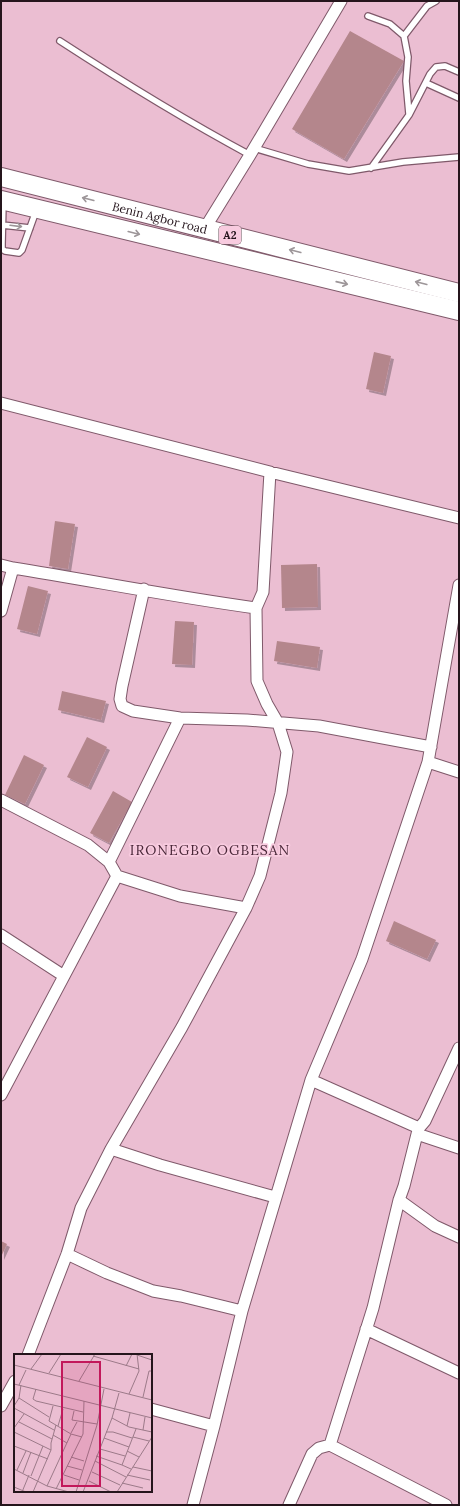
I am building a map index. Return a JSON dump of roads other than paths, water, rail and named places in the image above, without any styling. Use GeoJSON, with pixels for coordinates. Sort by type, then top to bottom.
{"type":"FeatureCollection","features":[{"type":"Feature","properties":{"kind":"highway","name":"Benin Agbor road"},"geometry":{"type":"LineString","coordinates":[[1,177],[459,292]]}},
{"type":"Feature","properties":{"kind":"highway","name":"Benin Agbor road"},"geometry":{"type":"LineString","coordinates":[[2,201],[459,311]]}},
{"type":"Feature","properties":{"kind":"street"},"geometry":{"type":"LineString","coordinates":[[205,228],[252,152],[341,1]]}},
{"type":"Feature","properties":{"kind":"street"},"geometry":{"type":"LineString","coordinates":[[1,403],[270,472],[459,518]]}},
{"type":"Feature","properties":{"kind":"street"},"geometry":{"type":"LineString","coordinates":[[28,1354],[67,1254],[81,1208],[111,1149],[182,1027],[246,908],[260,876],[281,793],[287,752],[278,723],[267,704],[257,681],[256,608],[263,592],[270,472]]}},
{"type":"Feature","properties":{"kind":"street"},"geometry":{"type":"LineString","coordinates":[[1,565],[144,589],[176,597],[256,608]]}},
{"type":"Feature","properties":{"kind":"street"},"geometry":{"type":"LineString","coordinates":[[1,611],[13,568]]}},
{"type":"Feature","properties":{"kind":"street"},"geometry":{"type":"LineString","coordinates":[[193,1505],[242,1311],[311,1080],[362,959],[428,762],[459,585]]}},
{"type":"Feature","properties":{"kind":"street"},"geometry":{"type":"LineString","coordinates":[[144,589],[122,686],[120,699],[122,706],[133,711],[180,718],[247,720],[319,726],[431,747]]}},
{"type":"Feature","properties":{"kind":"street"},"geometry":{"type":"LineString","coordinates":[[109,862],[180,718]]}},
{"type":"Feature","properties":{"kind":"street"},"geometry":{"type":"LineString","coordinates":[[428,762],[459,772]]}},
{"type":"Feature","properties":{"kind":"street"},"geometry":{"type":"LineString","coordinates":[[1,800],[88,845],[109,862],[117,876],[180,896],[246,908]]}},
{"type":"Feature","properties":{"kind":"street"},"geometry":{"type":"LineString","coordinates":[[1,1095],[117,876]]}},
{"type":"Feature","properties":{"kind":"street"},"geometry":{"type":"LineString","coordinates":[[1,935],[64,976]]}},
{"type":"Feature","properties":{"kind":"street"},"geometry":{"type":"LineString","coordinates":[[330,1445],[373,1308],[399,1200],[418,1131],[425,1121],[459,1048]]}},
{"type":"Feature","properties":{"kind":"street"},"geometry":{"type":"LineString","coordinates":[[311,1080],[418,1131],[459,1148]]}},
{"type":"Feature","properties":{"kind":"street"},"geometry":{"type":"LineString","coordinates":[[111,1149],[160,1166],[275,1197]]}},
{"type":"Feature","properties":{"kind":"street"},"geometry":{"type":"LineString","coordinates":[[399,1200],[434,1226],[459,1238]]}},
{"type":"Feature","properties":{"kind":"street"},"geometry":{"type":"LineString","coordinates":[[67,1254],[107,1273],[153,1291],[181,1296],[242,1311]]}},
{"type":"Feature","properties":{"kind":"street"},"geometry":{"type":"LineString","coordinates":[[366,1329],[459,1373]]}},
{"type":"Feature","properties":{"kind":"street"},"geometry":{"type":"LineString","coordinates":[[1,1406],[14,1383]]}},
{"type":"Feature","properties":{"kind":"street"},"geometry":{"type":"LineString","coordinates":[[152,1409],[214,1426]]}},
{"type":"Feature","properties":{"kind":"street"},"geometry":{"type":"LineString","coordinates":[[289,1505],[312,1454],[319,1448],[330,1445],[446,1505]]}},
{"type":"Feature","properties":{"kind":"lane"},"geometry":{"type":"LineString","coordinates":[[404,36],[428,6],[436,1]]}},
{"type":"Feature","properties":{"kind":"lane"},"geometry":{"type":"LineString","coordinates":[[368,16],[390,24],[404,36],[408,57],[406,82],[409,115]]}},
{"type":"Feature","properties":{"kind":"lane"},"geometry":{"type":"LineString","coordinates":[[60,41],[143,95],[202,130],[252,152],[349,172],[403,162],[459,157]]}},
{"type":"Feature","properties":{"kind":"lane"},"geometry":{"type":"LineString","coordinates":[[371,168],[409,115],[430,74],[436,67],[446,66],[459,72]]}},
{"type":"Feature","properties":{"kind":"lane"},"geometry":{"type":"LineString","coordinates":[[426,83],[459,98]]}},
{"type":"Feature","properties":{"kind":"lane"},"geometry":{"type":"LineString","coordinates":[[2,201],[2,249],[5,251],[19,253],[22,250],[36,209]]}},
{"type":"Feature","properties":{"kind":"lane"},"geometry":{"type":"LineString","coordinates":[[2,224],[30,228]]}},
{"type":"Feature","properties":{"kind":"district","name":"IRONEGBO OGBESAN"},"geometry":{"type":"Point","coordinates":[210,850]}}]}
